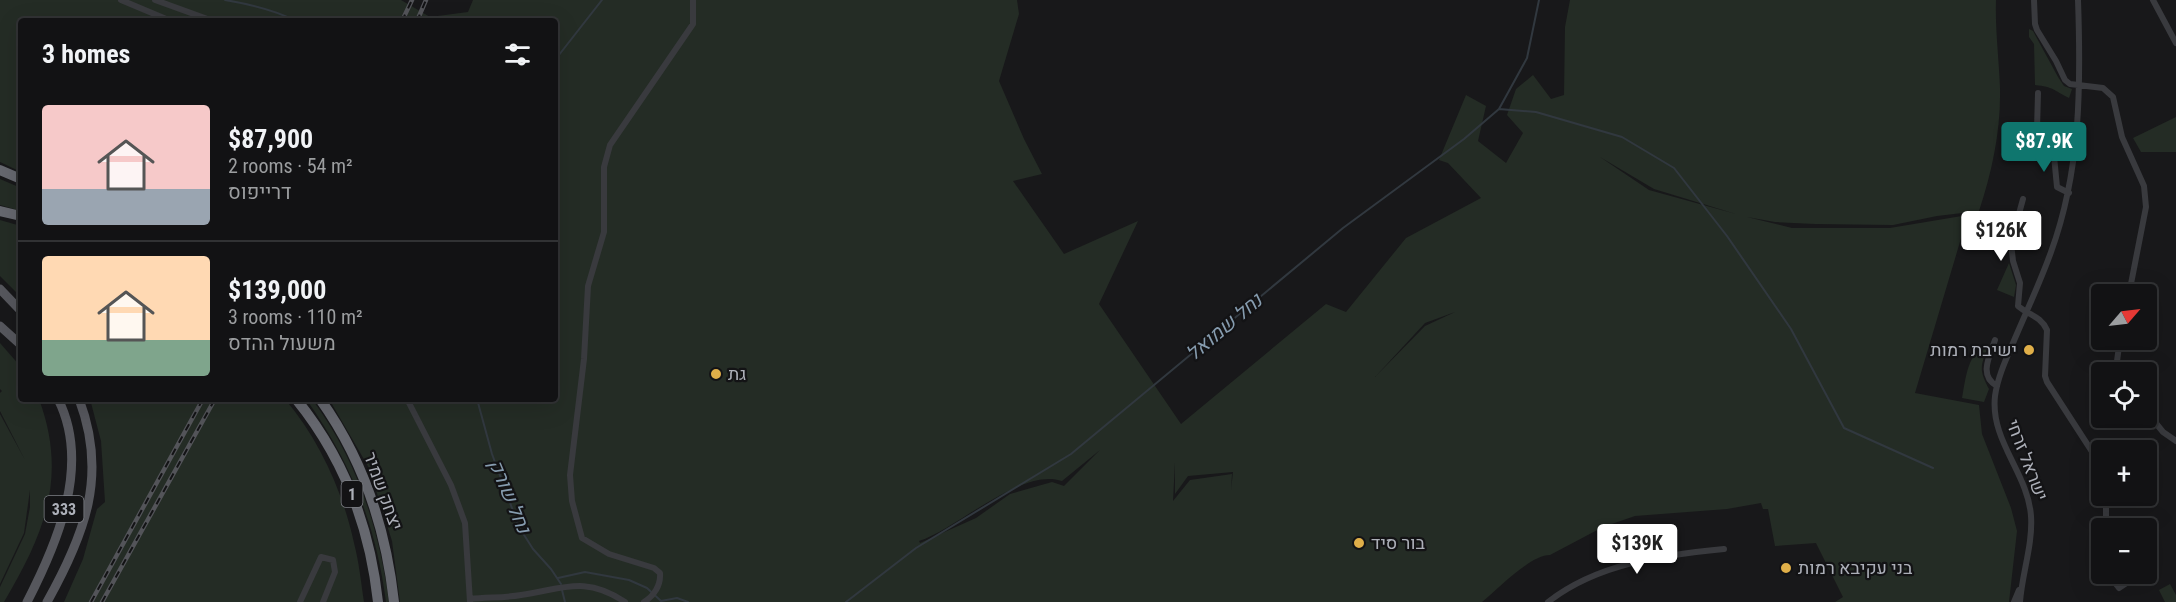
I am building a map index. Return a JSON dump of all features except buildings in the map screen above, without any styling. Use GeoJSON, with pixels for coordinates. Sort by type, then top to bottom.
{"type":"FeatureCollection","features":[{"type":"Feature","properties":{"kind":"highway"},"geometry":{"type":"LineString","coordinates":[[0,170],[18,178]]}},
{"type":"Feature","properties":{"kind":"highway"},"geometry":{"type":"LineString","coordinates":[[0,211],[18,215]]}},
{"type":"Feature","properties":{"kind":"highway","name":"יצחק שמיר"},"geometry":{"type":"LineString","coordinates":[[298,402],[326,441],[351,491],[371,555],[378,602]]}},
{"type":"Feature","properties":{"kind":"highway","name":"יצחק שמיר"},"geometry":{"type":"LineString","coordinates":[[322,402],[347,442],[364,476],[388,556],[394,602]]}},
{"type":"Feature","properties":{"kind":"main road"},"geometry":{"type":"LineString","coordinates":[[0,290],[18,308]]}},
{"type":"Feature","properties":{"kind":"main road"},"geometry":{"type":"LineString","coordinates":[[0,326],[18,342]]}},
{"type":"Feature","properties":{"kind":"main road","name":"333"},"geometry":{"type":"LineString","coordinates":[[27,602],[51,550],[61,520],[72,471],[69,427],[59,402]]}},
{"type":"Feature","properties":{"kind":"main road","name":"333"},"geometry":{"type":"LineString","coordinates":[[47,602],[82,526],[92,490],[91,439],[80,402]]}},
{"type":"Feature","properties":{"kind":"street"},"geometry":{"type":"LineString","coordinates":[[121,0],[164,18]]}},
{"type":"Feature","properties":{"kind":"street"},"geometry":{"type":"LineString","coordinates":[[155,0],[205,18]]}},
{"type":"Feature","properties":{"kind":"street"},"geometry":{"type":"LineString","coordinates":[[644,602],[650,598],[658,586],[660,573],[654,568],[609,554],[582,538],[572,501],[570,475],[585,359],[588,286],[604,232],[604,167],[610,145],[693,24],[693,0]]}},
{"type":"Feature","properties":{"kind":"street"},"geometry":{"type":"LineString","coordinates":[[2034,0],[2035,24],[2040,38],[2052,54],[2065,80],[2070,84],[2103,88],[2113,97],[2122,137],[2144,186],[2146,207],[2131,284]]}},
{"type":"Feature","properties":{"kind":"street","name":"ישראל זרחי"},"geometry":{"type":"LineString","coordinates":[[2020,602],[2031,516],[2020,477],[1997,429],[1994,416],[1997,386],[2002,368],[2052,250],[2069,193],[2076,144],[2080,85],[2078,0]]}},
{"type":"Feature","properties":{"kind":"street"},"geometry":{"type":"LineString","coordinates":[[2153,0],[2176,43]]}},
{"type":"Feature","properties":{"kind":"street"},"geometry":{"type":"LineString","coordinates":[[2038,93],[2037,129],[2054,156],[2057,187],[2069,193]]}},
{"type":"Feature","properties":{"kind":"street"},"geometry":{"type":"LineString","coordinates":[[2023,200],[2012,236],[2011,251],[2020,283],[2018,306],[2033,314],[2044,324],[2047,330],[2045,376],[2047,382],[2091,450]]}},
{"type":"Feature","properties":{"kind":"street"},"geometry":{"type":"LineString","coordinates":[[1995,340],[1986,371],[1988,379],[1997,386]]}},
{"type":"Feature","properties":{"kind":"street"},"geometry":{"type":"LineString","coordinates":[[409,402],[451,485],[465,523],[470,600],[521,595],[576,585],[601,590],[624,602]]}},
{"type":"Feature","properties":{"kind":"street"},"geometry":{"type":"LineString","coordinates":[[2157,425],[2176,441]]}},
{"type":"Feature","properties":{"kind":"street"},"geometry":{"type":"LineString","coordinates":[[1548,602],[1590,576],[1610,569],[1658,557],[1724,549]]}},
{"type":"Feature","properties":{"kind":"street"},"geometry":{"type":"LineString","coordinates":[[300,602],[321,557],[333,560],[335,572],[323,602]]}},
{"type":"Feature","properties":{"kind":"street","name":"ישראל זרחי"},"geometry":{"type":"LineString","coordinates":[[2014,602],[2021,584]]}},
{"type":"Feature","properties":{"kind":"shaded area"},"geometry":{"type":"Polygon","coordinates":[[[0,0],[401,0],[430,17],[468,12],[473,0],[1017,0],[1019,14],[999,81],[1042,174],[1013,181],[1064,254],[1138,221],[1099,304],[1181,424],[1326,304],[1346,312],[1406,238],[1481,198],[1448,163],[1439,160],[1466,95],[1486,106],[1478,141],[1506,163],[1523,133],[1507,115],[1516,89],[1533,75],[1551,99],[1564,95],[1565,27],[1570,0],[1996,0],[1999,119],[1992,166],[1979,211],[1937,216],[1893,225],[1775,222],[1747,217],[1792,228],[1890,228],[1968,215],[1915,393],[1979,405],[1982,434],[2011,508],[2017,531],[2009,602],[1835,602],[1843,597],[1816,543],[1775,546],[1768,509],[1763,509],[1761,503],[1727,509],[1635,516],[1603,527],[1524,566],[1482,602],[400,602],[392,541],[369,468],[331,402],[558,402],[558,18],[18,18],[18,171],[0,162],[0,0]],[[1600,157],[1649,190],[1736,214],[1654,189],[1600,157]],[[1455,312],[1425,323],[1375,377],[1425,326],[1455,312]],[[1100,450],[1062,481],[1046,479],[1009,491],[952,525],[919,541],[920,543],[976,518],[1010,494],[1052,482],[1064,486],[1100,450]],[[1175,462],[1173,501],[1190,480],[1232,474],[1231,490],[1233,472],[1188,476],[1175,494],[1175,462]]]}},
{"type":"Feature","properties":{"kind":"shaded area"},"geometry":{"type":"Polygon","coordinates":[[[2029,29],[2033,31],[2064,86],[2072,89],[2069,98],[2050,88],[2035,85],[2034,44],[2029,37],[2029,29]]]}},
{"type":"Feature","properties":{"kind":"shaded area"},"geometry":{"type":"Polygon","coordinates":[[[2176,117],[2176,152],[2141,152],[2133,138],[2176,117]]]}},
{"type":"Feature","properties":{"kind":"shaded area"},"geometry":{"type":"Polygon","coordinates":[[[0,179],[18,187],[18,210],[0,205],[0,179]]]}},
{"type":"Feature","properties":{"kind":"shaded area"},"geometry":{"type":"Polygon","coordinates":[[[0,220],[18,225],[18,294],[0,276],[0,220]]]}},
{"type":"Feature","properties":{"kind":"shaded area"},"geometry":{"type":"Polygon","coordinates":[[[2009,263],[2016,285],[2014,297],[1997,290],[2009,263]]]}},
{"type":"Feature","properties":{"kind":"shaded area"},"geometry":{"type":"Polygon","coordinates":[[[0,343],[18,364],[18,402],[40,402],[51,454],[51,480],[40,529],[4,602],[0,602],[0,587],[25,534],[30,507],[30,490],[24,533],[0,584],[0,414],[25,460],[0,411],[2,391],[0,389],[0,343]]]}},
{"type":"Feature","properties":{"kind":"shaded area"},"geometry":{"type":"Polygon","coordinates":[[[1989,344],[1982,367],[1989,389],[1984,402],[1962,398],[1966,374],[1972,359],[1976,353],[1989,344]]]}},
{"type":"Feature","properties":{"kind":"shaded area"},"geometry":{"type":"Polygon","coordinates":[[[91,402],[287,402],[309,431],[336,486],[356,550],[364,602],[64,602],[83,559],[97,509],[105,502],[101,441],[91,402]]]}},
{"type":"Feature","properties":{"kind":"shaded area"},"geometry":{"type":"Polygon","coordinates":[[[308,402],[314,402],[328,422],[354,471],[372,521],[389,602],[386,602],[376,547],[359,495],[336,446],[308,402]]]}},
{"type":"Feature","properties":{"kind":"shaded area"},"geometry":{"type":"Polygon","coordinates":[[[2170,584],[2176,595],[2176,602],[2165,602],[2159,590],[2170,584]]]}},
{"type":"Feature","properties":{"kind":"waterway","name":"נחל שורק"},"geometry":{"type":"LineString","coordinates":[[225,0],[262,8],[289,18]]}},
{"type":"Feature","properties":{"kind":"waterway"},"geometry":{"type":"LineString","coordinates":[[558,56],[602,0]]}},
{"type":"Feature","properties":{"kind":"waterway","name":"נחל שמואל"},"geometry":{"type":"LineString","coordinates":[[846,602],[916,548],[1071,454],[1343,228],[1464,139],[1499,109],[1527,58],[1539,0]]}},
{"type":"Feature","properties":{"kind":"waterway"},"geometry":{"type":"LineString","coordinates":[[1499,109],[1536,112],[1622,137],[1674,168],[1727,236],[1791,329],[1844,428],[1933,468]]}},
{"type":"Feature","properties":{"kind":"waterway","name":"נחל שורק"},"geometry":{"type":"LineString","coordinates":[[478,402],[492,454],[519,527],[561,584]]}},
{"type":"Feature","properties":{"kind":"waterway","name":"נחל שמואל"},"geometry":{"type":"LineString","coordinates":[[558,578],[585,572],[629,580],[647,588],[661,601],[677,598],[688,602]]}},
{"type":"Feature","properties":{"kind":"waterway","name":"נחל שורק"},"geometry":{"type":"LineString","coordinates":[[562,590],[565,602]]}},
{"type":"Feature","properties":{"kind":"railway"},"geometry":{"type":"LineString","coordinates":[[403,18],[412,0]]}},
{"type":"Feature","properties":{"kind":"railway"},"geometry":{"type":"LineString","coordinates":[[418,18],[426,0]]}},
{"type":"Feature","properties":{"kind":"railway"},"geometry":{"type":"LineString","coordinates":[[91,602],[201,402]]}},
{"type":"Feature","properties":{"kind":"railway"},"geometry":{"type":"LineString","coordinates":[[102,602],[213,402]]}},
{"type":"Feature","properties":{"kind":"place","name":"ישיבת רמות"},"geometry":{"type":"Point","coordinates":[2029,350]}},
{"type":"Feature","properties":{"kind":"place","name":"גת"},"geometry":{"type":"Point","coordinates":[716,374]}},
{"type":"Feature","properties":{"kind":"place","name":"בור סיד"},"geometry":{"type":"Point","coordinates":[1359,543]}},
{"type":"Feature","properties":{"kind":"place","name":"בני עקיבא רמות"},"geometry":{"type":"Point","coordinates":[1786,568]}}]}
